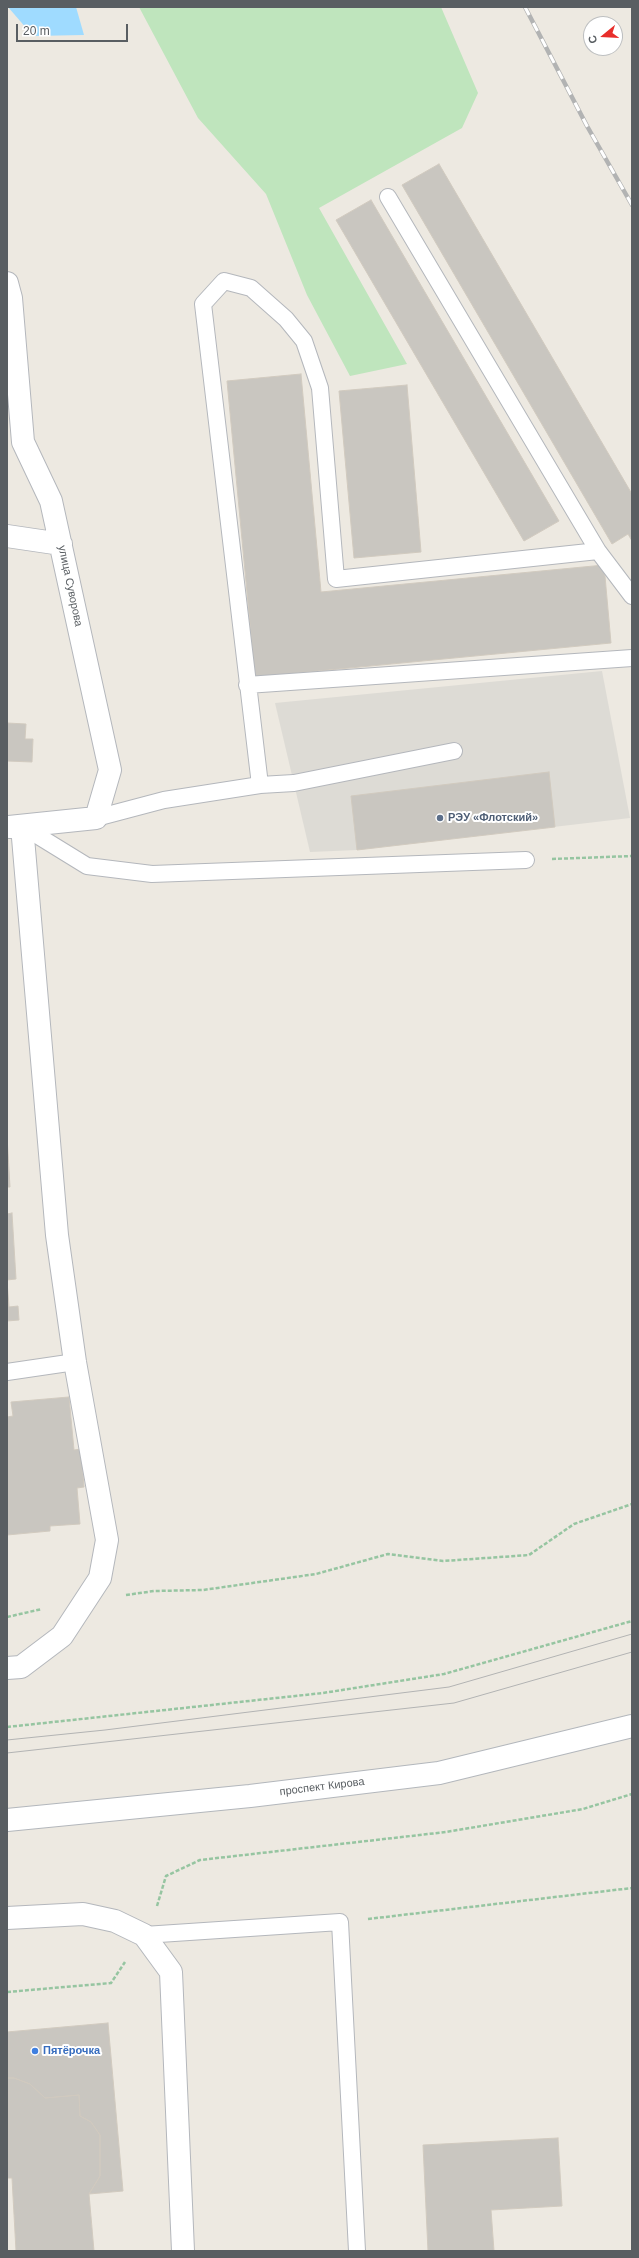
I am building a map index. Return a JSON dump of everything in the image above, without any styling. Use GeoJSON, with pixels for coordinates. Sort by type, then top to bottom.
{"type":"FeatureCollection","features":[{"type":"Feature","properties":{"kind":"street","name":"улица Суворова"},"geometry":{"type":"LineString","coordinates":[[7,283],[11,298],[23,442],[51,501],[110,770],[96,818]]}},
{"type":"Feature","properties":{"kind":"street"},"geometry":{"type":"LineString","coordinates":[[7,536],[61,544]]}},
{"type":"Feature","properties":{"kind":"street"},"geometry":{"type":"LineString","coordinates":[[7,1668],[21,1667],[62,1636],[100,1578],[107,1540],[75,1362],[57,1235],[15,827],[96,818]]}},
{"type":"Feature","properties":{"kind":"street","name":"проспект Кирова"},"geometry":{"type":"LineString","coordinates":[[7,1820],[250,1796],[439,1773],[632,1726]]}},
{"type":"Feature","properties":{"kind":"street"},"geometry":{"type":"LineString","coordinates":[[7,1918],[82,1914],[116,1921],[144,1935],[171,1972],[183,2251]]}},
{"type":"Feature","properties":{"kind":"lane"},"geometry":{"type":"LineString","coordinates":[[388,196],[598,551],[632,596]]}},
{"type":"Feature","properties":{"kind":"lane"},"geometry":{"type":"LineString","coordinates":[[260,785],[203,304],[224,281],[251,288],[286,319],[304,340],[320,388],[336,579],[598,551]]}},
{"type":"Feature","properties":{"kind":"lane"},"geometry":{"type":"LineString","coordinates":[[247,685],[632,658]]}},
{"type":"Feature","properties":{"kind":"lane"},"geometry":{"type":"LineString","coordinates":[[96,818],[164,800],[260,785],[294,783],[454,751]]}},
{"type":"Feature","properties":{"kind":"lane"},"geometry":{"type":"LineString","coordinates":[[15,827],[87,866],[152,874],[526,860]]}},
{"type":"Feature","properties":{"kind":"lane"},"geometry":{"type":"LineString","coordinates":[[7,1372],[75,1362]]}},
{"type":"Feature","properties":{"kind":"lane"},"geometry":{"type":"LineString","coordinates":[[144,1935],[340,1922],[357,2251]]}},
{"type":"Feature","properties":{"kind":"path"},"geometry":{"type":"LineString","coordinates":[[526,860],[632,856]]}},
{"type":"Feature","properties":{"kind":"path"},"geometry":{"type":"LineString","coordinates":[[86,1600],[154,1591],[203,1590],[316,1574],[388,1554],[443,1561],[529,1555],[574,1524],[632,1504]]}},
{"type":"Feature","properties":{"kind":"path"},"geometry":{"type":"LineString","coordinates":[[7,1727],[323,1693],[444,1674],[632,1621]]}},
{"type":"Feature","properties":{"kind":"path"},"geometry":{"type":"LineString","coordinates":[[7,1992],[111,1983],[144,1935],[162,1894],[166,1876],[200,1860],[446,1832],[583,1809],[632,1794]]}},
{"type":"Feature","properties":{"kind":"path"},"geometry":{"type":"LineString","coordinates":[[340,1922],[632,1888]]}},
{"type":"Feature","properties":{"kind":"shaded area"},"geometry":{"type":"Polygon","coordinates":[[[602,671],[630,818],[357,850],[310,852],[275,703],[602,671]]]}},
{"type":"Feature","properties":{"kind":"green space"},"geometry":{"type":"Polygon","coordinates":[[[139,7],[441,7],[478,93],[462,128],[319,208],[407,364],[350,376],[307,295],[266,194],[198,118],[139,7]]]}},
{"type":"Feature","properties":{"kind":"water"},"geometry":{"type":"Polygon","coordinates":[[[8,7],[76,7],[84,35],[33,36],[8,7]]]}},
{"type":"Feature","properties":{"kind":"building"},"geometry":{"type":"Polygon","coordinates":[[[439,164],[632,494],[632,541],[628,534],[612,544],[402,185],[439,164]]]}},
{"type":"Feature","properties":{"kind":"building"},"geometry":{"type":"Polygon","coordinates":[[[371,200],[559,521],[524,541],[336,220],[371,200]]]}},
{"type":"Feature","properties":{"kind":"building"},"geometry":{"type":"Polygon","coordinates":[[[301,374],[321,592],[604,565],[611,643],[255,677],[227,381],[301,374]]]}},
{"type":"Feature","properties":{"kind":"building"},"geometry":{"type":"Polygon","coordinates":[[[407,385],[421,552],[354,558],[339,391],[407,385]]]}},
{"type":"Feature","properties":{"kind":"building"},"geometry":{"type":"Polygon","coordinates":[[[7,723],[26,724],[25,739],[33,739],[32,762],[7,761],[7,723]]]}},
{"type":"Feature","properties":{"kind":"building"},"geometry":{"type":"Polygon","coordinates":[[[549,772],[555,827],[357,850],[351,796],[549,772]]]}},
{"type":"Feature","properties":{"kind":"building"},"geometry":{"type":"Polygon","coordinates":[[[7,1136],[10,1187],[7,1187],[7,1136]]]}},
{"type":"Feature","properties":{"kind":"building"},"geometry":{"type":"Polygon","coordinates":[[[12,1213],[16,1279],[7,1280],[7,1214],[12,1213]]]}},
{"type":"Feature","properties":{"kind":"building"},"geometry":{"type":"Polygon","coordinates":[[[7,1281],[9,1307],[18,1306],[19,1320],[7,1321],[7,1281]]]}},
{"type":"Feature","properties":{"kind":"building"},"geometry":{"type":"Polygon","coordinates":[[[69,1397],[74,1450],[81,1449],[84,1487],[77,1488],[80,1524],[50,1526],[50,1531],[7,1535],[7,1417],[13,1416],[11,1402],[69,1397]]]}},
{"type":"Feature","properties":{"kind":"building"},"geometry":{"type":"Polygon","coordinates":[[[108,2023],[123,2191],[89,2194],[100,2176],[100,2135],[91,2122],[80,2116],[79,2095],[45,2098],[30,2084],[14,2078],[7,2078],[7,2032],[108,2023]]]}},
{"type":"Feature","properties":{"kind":"building"},"geometry":{"type":"Polygon","coordinates":[[[7,2078],[14,2078],[30,2084],[45,2098],[79,2095],[80,2116],[91,2122],[100,2135],[100,2176],[89,2194],[94,2251],[16,2251],[12,2178],[7,2178],[7,2078]]]}},
{"type":"Feature","properties":{"kind":"building"},"geometry":{"type":"Polygon","coordinates":[[[558,2138],[562,2206],[491,2210],[494,2251],[428,2251],[423,2145],[558,2138]]]}},
{"type":"Feature","properties":{"kind":"tram line"},"geometry":{"type":"LineString","coordinates":[[7,1740],[105,1730],[449,1687],[632,1634]]}},
{"type":"Feature","properties":{"kind":"tram line"},"geometry":{"type":"LineString","coordinates":[[7,1753],[454,1703],[632,1652]]}},
{"type":"Feature","properties":{"kind":"railway"},"geometry":{"type":"LineString","coordinates":[[525,7],[587,126],[632,205]]}},
{"type":"Feature","properties":{"kind":"place","name":"РЭУ «Флотский»"},"geometry":{"type":"Point","coordinates":[440,818]}},
{"type":"Feature","properties":{"kind":"place","name":"Пятёрочка"},"geometry":{"type":"Point","coordinates":[35,2051]}}]}
